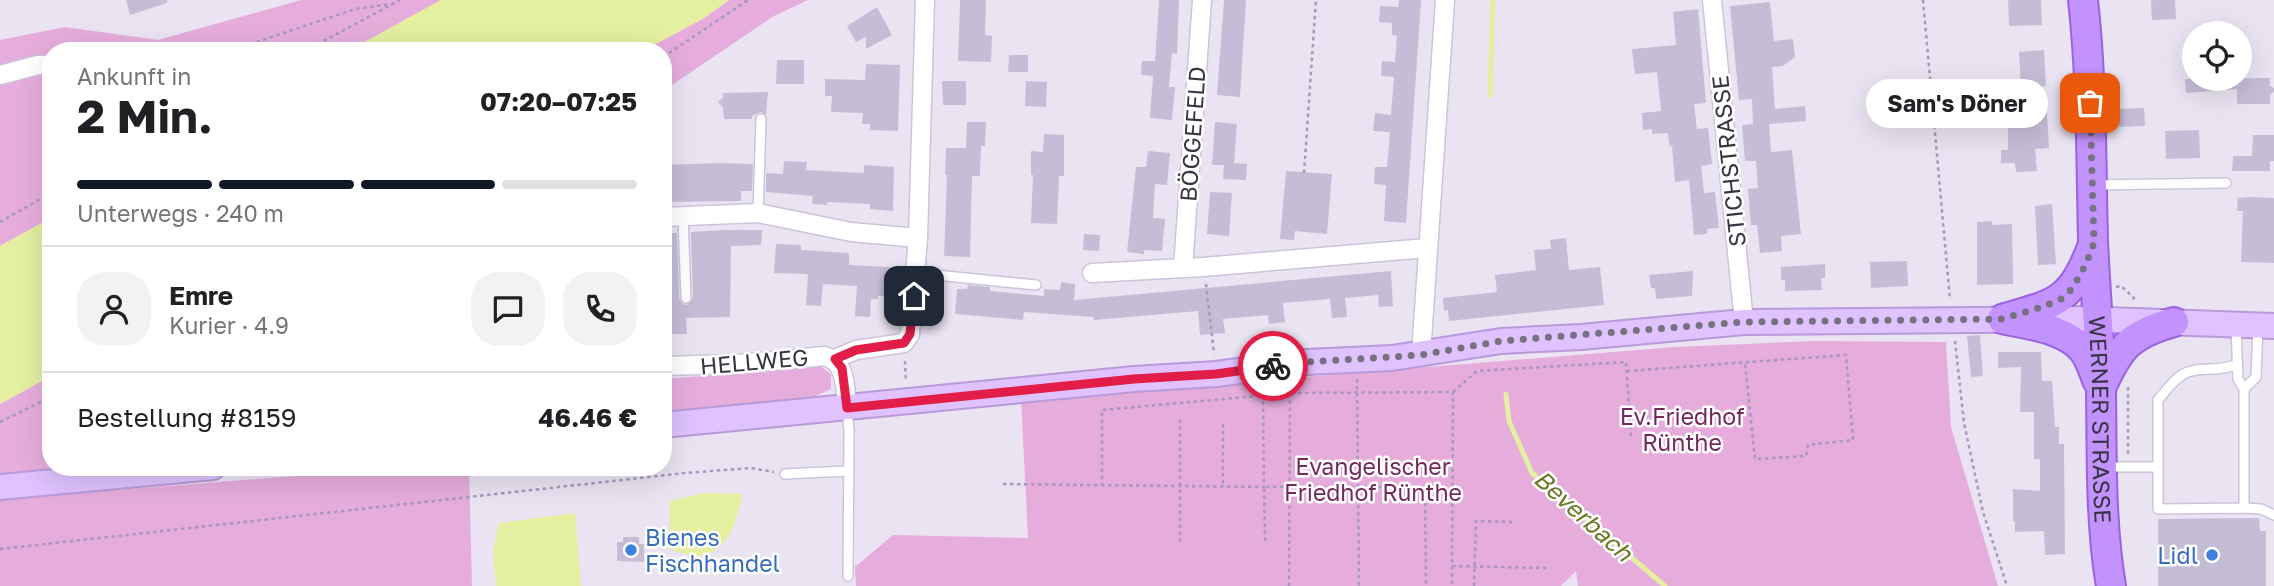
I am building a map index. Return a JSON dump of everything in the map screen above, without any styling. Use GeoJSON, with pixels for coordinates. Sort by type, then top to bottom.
{"type":"FeatureCollection","features":[{"type":"Feature","properties":{"kind":"main road","name":"WERNER STRASSE"},"geometry":{"type":"LineString","coordinates":[[2083,0],[2089,70],[2101,389],[2114,467],[2106,559],[2111,586]]}},
{"type":"Feature","properties":{"kind":"main road"},"geometry":{"type":"LineString","coordinates":[[2002,319],[2061,299],[2076,283],[2094,243]]}},
{"type":"Feature","properties":{"kind":"main road"},"geometry":{"type":"LineString","coordinates":[[2002,319],[2050,330],[2073,341],[2088,358],[2101,389]]}},
{"type":"Feature","properties":{"kind":"main road"},"geometry":{"type":"LineString","coordinates":[[672,424],[1134,379],[1216,374],[1307,362],[1421,355],[1501,341],[1744,322],[2099,319],[2256,325]]}},
{"type":"Feature","properties":{"kind":"main road"},"geometry":{"type":"LineString","coordinates":[[2101,389],[2115,357],[2133,337],[2151,328],[2174,322]]}},
{"type":"Feature","properties":{"kind":"main road"},"geometry":{"type":"LineString","coordinates":[[0,487],[118,476]]}},
{"type":"Feature","properties":{"kind":"street"},"geometry":{"type":"LineString","coordinates":[[835,359],[856,350],[904,343],[910,334],[918,238],[925,0]]}},
{"type":"Feature","properties":{"kind":"street","name":"BÖGGEFELD"},"geometry":{"type":"LineString","coordinates":[[1182,268],[1202,0]]}},
{"type":"Feature","properties":{"kind":"street"},"geometry":{"type":"LineString","coordinates":[[1421,355],[1445,0]]}},
{"type":"Feature","properties":{"kind":"street","name":"STICHSTRASSE"},"geometry":{"type":"LineString","coordinates":[[1712,0],[1744,322]]}},
{"type":"Feature","properties":{"kind":"street"},"geometry":{"type":"LineString","coordinates":[[0,75],[42,65]]}},
{"type":"Feature","properties":{"kind":"street"},"geometry":{"type":"LineString","coordinates":[[672,217],[758,213],[851,232],[918,238]]}},
{"type":"Feature","properties":{"kind":"street"},"geometry":{"type":"LineString","coordinates":[[1092,273],[1203,267],[1427,248]]}},
{"type":"Feature","properties":{"kind":"street","name":"HELLWEG"},"geometry":{"type":"LineString","coordinates":[[672,366],[825,356],[835,359],[842,368],[847,408]]}},
{"type":"Feature","properties":{"kind":"lane"},"geometry":{"type":"LineString","coordinates":[[758,213],[761,120]]}},
{"type":"Feature","properties":{"kind":"lane"},"geometry":{"type":"LineString","coordinates":[[2092,186],[2226,183]]}},
{"type":"Feature","properties":{"kind":"lane"},"geometry":{"type":"LineString","coordinates":[[683,216],[686,298]]}},
{"type":"Feature","properties":{"kind":"lane"},"geometry":{"type":"LineString","coordinates":[[916,273],[1036,285]]}},
{"type":"Feature","properties":{"kind":"lane"},"geometry":{"type":"LineString","coordinates":[[2244,508],[2244,389],[2238,379],[2237,363],[2256,325]]}},
{"type":"Feature","properties":{"kind":"lane"},"geometry":{"type":"LineString","coordinates":[[2244,389],[2256,377],[2256,325]]}},
{"type":"Feature","properties":{"kind":"lane"},"geometry":{"type":"LineString","coordinates":[[2237,363],[2226,369],[2198,370],[2182,374],[2158,400],[2158,509],[2244,508],[2261,509],[2274,515]]}},
{"type":"Feature","properties":{"kind":"lane"},"geometry":{"type":"LineString","coordinates":[[847,408],[848,576]]}},
{"type":"Feature","properties":{"kind":"lane"},"geometry":{"type":"LineString","coordinates":[[2114,467],[2158,467]]}},
{"type":"Feature","properties":{"kind":"lane"},"geometry":{"type":"LineString","coordinates":[[785,474],[847,471]]}},
{"type":"Feature","properties":{"kind":"path"},"geometry":{"type":"LineString","coordinates":[[321,42],[400,0]]}},
{"type":"Feature","properties":{"kind":"path"},"geometry":{"type":"LineString","coordinates":[[672,51],[748,0]]}},
{"type":"Feature","properties":{"kind":"path"},"geometry":{"type":"LineString","coordinates":[[1304,173],[1316,0]]}},
{"type":"Feature","properties":{"kind":"path"},"geometry":{"type":"LineString","coordinates":[[1923,0],[1951,321],[1964,423],[1983,512],[2007,586]]}},
{"type":"Feature","properties":{"kind":"path"},"geometry":{"type":"LineString","coordinates":[[257,42],[355,9],[392,4]]}},
{"type":"Feature","properties":{"kind":"path"},"geometry":{"type":"LineString","coordinates":[[0,222],[42,198]]}},
{"type":"Feature","properties":{"kind":"path"},"geometry":{"type":"LineString","coordinates":[[1203,267],[1214,351]]}},
{"type":"Feature","properties":{"kind":"path"},"geometry":{"type":"LineString","coordinates":[[904,343],[907,402]]}},
{"type":"Feature","properties":{"kind":"path"},"geometry":{"type":"LineString","coordinates":[[1627,371],[1846,355],[1853,440],[1808,445],[1807,456],[1755,459],[1745,363]]}},
{"type":"Feature","properties":{"kind":"path"},"geometry":{"type":"LineString","coordinates":[[1356,359],[1359,586]]}},
{"type":"Feature","properties":{"kind":"path"},"geometry":{"type":"LineString","coordinates":[[1102,486],[1102,410],[1290,393],[1453,391],[1477,371],[1626,362],[1631,436]]}},
{"type":"Feature","properties":{"kind":"path"},"geometry":{"type":"LineString","coordinates":[[2114,467],[2129,450],[2129,378]]}},
{"type":"Feature","properties":{"kind":"path"},"geometry":{"type":"LineString","coordinates":[[1452,586],[1453,391]]}},
{"type":"Feature","properties":{"kind":"path"},"geometry":{"type":"LineString","coordinates":[[1289,586],[1290,393]]}},
{"type":"Feature","properties":{"kind":"path"},"geometry":{"type":"LineString","coordinates":[[1264,395],[1265,541]]}},
{"type":"Feature","properties":{"kind":"path"},"geometry":{"type":"LineString","coordinates":[[0,422],[42,401]]}},
{"type":"Feature","properties":{"kind":"path"},"geometry":{"type":"LineString","coordinates":[[1180,417],[1180,542]]}},
{"type":"Feature","properties":{"kind":"path"},"geometry":{"type":"LineString","coordinates":[[1223,424],[1223,487]]}},
{"type":"Feature","properties":{"kind":"path"},"geometry":{"type":"LineString","coordinates":[[672,474],[751,468],[785,474]]}},
{"type":"Feature","properties":{"kind":"path"},"geometry":{"type":"LineString","coordinates":[[0,549],[658,476]]}},
{"type":"Feature","properties":{"kind":"path"},"geometry":{"type":"LineString","coordinates":[[1003,485],[1425,487],[1426,586]]}},
{"type":"Feature","properties":{"kind":"path"},"geometry":{"type":"LineString","coordinates":[[1474,586],[1476,521],[1513,522]]}},
{"type":"Feature","properties":{"kind":"path"},"geometry":{"type":"LineString","coordinates":[[1452,566],[1546,568]]}},
{"type":"Feature","properties":{"kind":"green space"},"geometry":{"type":"Polygon","coordinates":[[[301,0],[442,0],[366,42],[42,42],[42,223],[0,246],[0,40],[65,27],[158,40],[301,0]]]}},
{"type":"Feature","properties":{"kind":"green space"},"geometry":{"type":"Polygon","coordinates":[[[729,0],[808,0],[774,16],[672,85],[672,42],[660,42],[704,18],[729,0]]]}},
{"type":"Feature","properties":{"kind":"green space"},"geometry":{"type":"Polygon","coordinates":[[[1815,341],[1946,342],[1951,427],[1998,586],[1578,586],[1576,571],[1561,586],[856,586],[855,567],[893,535],[1028,538],[1021,400],[1675,347],[1815,341]]]}},
{"type":"Feature","properties":{"kind":"green space"},"geometry":{"type":"Polygon","coordinates":[[[819,365],[831,374],[831,389],[807,400],[672,412],[672,378],[819,365]]]}},
{"type":"Feature","properties":{"kind":"green space"},"geometry":{"type":"Polygon","coordinates":[[[42,381],[42,470],[0,474],[0,404],[42,381]]]}},
{"type":"Feature","properties":{"kind":"green space"},"geometry":{"type":"Polygon","coordinates":[[[296,476],[469,476],[472,586],[0,586],[0,499],[296,476]]]}},
{"type":"Feature","properties":{"kind":"shaded area"},"geometry":{"type":"Polygon","coordinates":[[[441,0],[729,0],[704,18],[660,42],[364,42],[441,0]]]}},
{"type":"Feature","properties":{"kind":"shaded area"},"geometry":{"type":"Polygon","coordinates":[[[42,223],[42,381],[0,404],[0,246],[42,223]]]}},
{"type":"Feature","properties":{"kind":"shaded area"},"geometry":{"type":"Polygon","coordinates":[[[705,493],[742,494],[730,534],[724,543],[707,554],[693,556],[669,549],[670,501],[705,493]]]}},
{"type":"Feature","properties":{"kind":"shaded area"},"geometry":{"type":"Polygon","coordinates":[[[575,513],[581,586],[496,586],[493,552],[499,523],[575,513]]]}},
{"type":"Feature","properties":{"kind":"building"},"geometry":{"type":"Polygon","coordinates":[[[126,0],[167,0],[167,3],[130,15],[126,0]]]}},
{"type":"Feature","properties":{"kind":"building"},"geometry":{"type":"Polygon","coordinates":[[[960,0],[986,0],[985,35],[992,36],[991,62],[958,61],[960,0]]]}},
{"type":"Feature","properties":{"kind":"building"},"geometry":{"type":"Polygon","coordinates":[[[1159,0],[1179,0],[1177,54],[1172,53],[1169,87],[1175,87],[1172,120],[1150,118],[1153,76],[1141,75],[1142,61],[1155,61],[1159,0]]]}},
{"type":"Feature","properties":{"kind":"building"},"geometry":{"type":"Polygon","coordinates":[[[1224,0],[1246,0],[1240,97],[1217,95],[1224,0]]]}},
{"type":"Feature","properties":{"kind":"building"},"geometry":{"type":"Polygon","coordinates":[[[1399,0],[1421,0],[1406,223],[1384,221],[1386,185],[1374,184],[1375,167],[1387,167],[1390,132],[1373,131],[1375,113],[1391,115],[1394,77],[1381,76],[1382,61],[1395,62],[1397,36],[1392,35],[1392,23],[1379,22],[1380,6],[1398,7],[1399,0]]]}},
{"type":"Feature","properties":{"kind":"building"},"geometry":{"type":"Polygon","coordinates":[[[2008,0],[2041,0],[2042,25],[2009,26],[2008,0]]]}},
{"type":"Feature","properties":{"kind":"building"},"geometry":{"type":"Polygon","coordinates":[[[2175,0],[2176,19],[2152,20],[2151,1],[2175,0]]]}},
{"type":"Feature","properties":{"kind":"building"},"geometry":{"type":"Polygon","coordinates":[[[1770,2],[1774,41],[1793,39],[1795,57],[1783,66],[1772,67],[1775,109],[1805,106],[1806,121],[1769,124],[1771,152],[1792,150],[1801,234],[1781,236],[1782,251],[1760,253],[1757,225],[1751,225],[1748,189],[1758,188],[1756,161],[1745,161],[1742,125],[1753,124],[1752,99],[1739,100],[1730,6],[1770,2]]]}},
{"type":"Feature","properties":{"kind":"building"},"geometry":{"type":"Polygon","coordinates":[[[877,7],[892,35],[866,49],[866,37],[856,42],[847,26],[877,7]]]}},
{"type":"Feature","properties":{"kind":"building"},"geometry":{"type":"Polygon","coordinates":[[[1698,9],[1706,103],[1694,104],[1697,129],[1708,128],[1712,164],[1701,166],[1704,193],[1715,192],[1719,228],[1707,229],[1707,234],[1694,235],[1689,180],[1675,182],[1668,133],[1652,134],[1652,129],[1643,130],[1642,113],[1661,111],[1657,72],[1635,74],[1632,49],[1676,45],[1673,12],[1698,9]]]}},
{"type":"Feature","properties":{"kind":"building"},"geometry":{"type":"Polygon","coordinates":[[[2044,50],[2046,86],[2021,88],[2019,52],[2044,50]]]}},
{"type":"Feature","properties":{"kind":"building"},"geometry":{"type":"Polygon","coordinates":[[[1009,55],[1028,55],[1028,72],[1008,72],[1009,55]]]}},
{"type":"Feature","properties":{"kind":"building"},"geometry":{"type":"Polygon","coordinates":[[[777,60],[804,60],[804,84],[776,84],[777,60]]]}},
{"type":"Feature","properties":{"kind":"building"},"geometry":{"type":"Polygon","coordinates":[[[866,64],[900,65],[898,131],[870,130],[870,124],[862,124],[863,113],[831,112],[832,96],[825,96],[825,79],[865,80],[866,64]]]}},
{"type":"Feature","properties":{"kind":"building"},"geometry":{"type":"Polygon","coordinates":[[[2252,78],[2270,78],[2270,86],[2274,88],[2274,92],[2270,95],[2270,104],[2237,104],[2237,91],[2252,91],[2252,78]]]}},
{"type":"Feature","properties":{"kind":"building"},"geometry":{"type":"Polygon","coordinates":[[[942,81],[966,81],[966,105],[943,105],[942,81]]]}},
{"type":"Feature","properties":{"kind":"building"},"geometry":{"type":"Polygon","coordinates":[[[1026,81],[1047,82],[1046,107],[1025,106],[1026,81]]]}},
{"type":"Feature","properties":{"kind":"building"},"geometry":{"type":"Polygon","coordinates":[[[768,92],[766,115],[761,112],[752,116],[752,119],[724,119],[723,107],[718,102],[723,98],[723,93],[768,92]]]}},
{"type":"Feature","properties":{"kind":"building"},"geometry":{"type":"Polygon","coordinates":[[[2008,92],[2022,92],[2023,113],[2047,112],[2049,148],[2035,149],[2037,171],[2016,172],[2015,163],[2001,163],[2001,150],[2008,150],[2008,92]]]}},
{"type":"Feature","properties":{"kind":"building"},"geometry":{"type":"Polygon","coordinates":[[[2144,108],[2145,126],[2119,127],[2118,109],[2144,108]]]}},
{"type":"Feature","properties":{"kind":"building"},"geometry":{"type":"Polygon","coordinates":[[[967,122],[986,122],[985,146],[981,146],[980,176],[972,176],[970,257],[944,256],[946,148],[966,148],[967,122]]]}},
{"type":"Feature","properties":{"kind":"building"},"geometry":{"type":"Polygon","coordinates":[[[1215,122],[1237,124],[1234,163],[1247,164],[1246,180],[1223,179],[1224,165],[1212,165],[1215,122]]]}},
{"type":"Feature","properties":{"kind":"building"},"geometry":{"type":"Polygon","coordinates":[[[2199,130],[2200,158],[2166,159],[2165,131],[2199,130]]]}},
{"type":"Feature","properties":{"kind":"building"},"geometry":{"type":"Polygon","coordinates":[[[1044,134],[1064,135],[1064,176],[1059,176],[1057,224],[1031,223],[1031,151],[1043,152],[1044,134]]]}},
{"type":"Feature","properties":{"kind":"building"},"geometry":{"type":"Polygon","coordinates":[[[2253,135],[2274,135],[2274,161],[2270,161],[2270,171],[2232,171],[2233,156],[2252,156],[2253,135]]]}},
{"type":"Feature","properties":{"kind":"building"},"geometry":{"type":"Polygon","coordinates":[[[1148,151],[1170,153],[1167,185],[1155,184],[1153,218],[1165,219],[1162,251],[1144,250],[1144,254],[1127,252],[1136,167],[1146,167],[1148,151]]]}},
{"type":"Feature","properties":{"kind":"building"},"geometry":{"type":"Polygon","coordinates":[[[784,161],[807,162],[806,170],[864,173],[864,165],[894,167],[893,211],[870,209],[870,204],[812,204],[813,196],[766,192],[766,173],[783,174],[784,161]]]}},
{"type":"Feature","properties":{"kind":"building"},"geometry":{"type":"Polygon","coordinates":[[[753,164],[752,191],[741,191],[741,201],[672,202],[672,165],[753,164]]]}},
{"type":"Feature","properties":{"kind":"building"},"geometry":{"type":"Polygon","coordinates":[[[1286,171],[1332,174],[1327,234],[1295,231],[1294,240],[1280,239],[1286,171]]]}},
{"type":"Feature","properties":{"kind":"building"},"geometry":{"type":"Polygon","coordinates":[[[1210,192],[1232,193],[1229,236],[1207,234],[1210,192]]]}},
{"type":"Feature","properties":{"kind":"building"},"geometry":{"type":"Polygon","coordinates":[[[2238,198],[2274,198],[2274,263],[2241,262],[2243,211],[2237,211],[2238,198]]]}},
{"type":"Feature","properties":{"kind":"building"},"geometry":{"type":"Polygon","coordinates":[[[2052,204],[2056,264],[2038,265],[2035,206],[2052,204]]]}},
{"type":"Feature","properties":{"kind":"building"},"geometry":{"type":"Polygon","coordinates":[[[1992,221],[1992,225],[2012,224],[2013,284],[1977,285],[1977,222],[1992,221]]]}},
{"type":"Feature","properties":{"kind":"building"},"geometry":{"type":"Polygon","coordinates":[[[762,230],[761,245],[731,246],[730,317],[686,318],[687,334],[672,334],[672,233],[677,233],[679,298],[682,304],[687,305],[693,298],[691,232],[762,230]]]}},
{"type":"Feature","properties":{"kind":"building"},"geometry":{"type":"Polygon","coordinates":[[[1084,234],[1100,235],[1099,251],[1083,250],[1084,234]]]}},
{"type":"Feature","properties":{"kind":"building"},"geometry":{"type":"Polygon","coordinates":[[[1566,238],[1569,270],[1600,267],[1604,305],[1449,321],[1448,310],[1444,311],[1443,298],[1497,292],[1495,275],[1536,270],[1534,250],[1551,249],[1550,240],[1566,238]]]}},
{"type":"Feature","properties":{"kind":"building"},"geometry":{"type":"Polygon","coordinates":[[[776,244],[801,245],[801,250],[849,253],[849,265],[890,267],[888,296],[871,299],[870,317],[855,316],[857,286],[823,284],[821,306],[806,305],[808,274],[774,273],[776,244]]]}},
{"type":"Feature","properties":{"kind":"building"},"geometry":{"type":"Polygon","coordinates":[[[1907,261],[1908,286],[1871,288],[1870,262],[1907,261]]]}},
{"type":"Feature","properties":{"kind":"building"},"geometry":{"type":"Polygon","coordinates":[[[1825,264],[1825,278],[1821,278],[1822,290],[1785,291],[1785,280],[1781,280],[1781,267],[1825,264]]]}},
{"type":"Feature","properties":{"kind":"building"},"geometry":{"type":"Polygon","coordinates":[[[1391,271],[1393,306],[1379,307],[1378,295],[1345,298],[1347,317],[1332,318],[1330,299],[1283,303],[1285,322],[1269,324],[1268,315],[1223,319],[1225,333],[1200,335],[1198,311],[1094,320],[1093,317],[1024,312],[1023,320],[955,314],[957,289],[967,289],[968,285],[990,287],[990,291],[1044,296],[1044,289],[1060,290],[1061,282],[1075,284],[1074,300],[1391,271]]]}},
{"type":"Feature","properties":{"kind":"building"},"geometry":{"type":"Polygon","coordinates":[[[1693,271],[1692,296],[1656,299],[1655,288],[1651,288],[1649,275],[1693,271]]]}},
{"type":"Feature","properties":{"kind":"building"},"geometry":{"type":"Polygon","coordinates":[[[1980,335],[1983,376],[1971,377],[1967,336],[1980,335]]]}},
{"type":"Feature","properties":{"kind":"building"},"geometry":{"type":"Polygon","coordinates":[[[1998,352],[2041,352],[2042,381],[2052,381],[2055,427],[2059,427],[2059,444],[2064,444],[2065,554],[2045,555],[2044,531],[2015,532],[2013,489],[2040,491],[2040,459],[2034,459],[2034,412],[2020,412],[2021,367],[1998,368],[1998,352]]]}},
{"type":"Feature","properties":{"kind":"building","name":"Lidl"},"geometry":{"type":"Polygon","coordinates":[[[2259,518],[2260,531],[2266,531],[2266,586],[2158,586],[2158,519],[2259,518]]]}},
{"type":"Feature","properties":{"kind":"building"},"geometry":{"type":"Polygon","coordinates":[[[623,537],[639,537],[639,544],[644,544],[644,562],[617,561],[617,542],[623,542],[623,537]]]}},
{"type":"Feature","properties":{"kind":"waterway","name":"Beverbach"},"geometry":{"type":"LineString","coordinates":[[1490,96],[1493,0]]}},
{"type":"Feature","properties":{"kind":"waterway","name":"Beverbach"},"geometry":{"type":"LineString","coordinates":[[1506,394],[1509,421],[1532,473],[1665,586]]}},
{"type":"Feature","properties":{"kind":"way so far"},"geometry":{"type":"LineString","coordinates":[[1273,366],[1421,355],[1501,341],[1581,337],[1744,322],[2002,319],[2042,307],[2061,299],[2072,289],[2094,243],[2090,103]]}},
{"type":"Feature","properties":{"kind":"place","name":"Sam's Döner"},"geometry":{"type":"Point","coordinates":[2090,103]}},
{"type":"Feature","properties":{"kind":"place","name":"Bienes Fischhandel"},"geometry":{"type":"Point","coordinates":[631,550]}},
{"type":"Feature","properties":{"kind":"place","name":"Lidl"},"geometry":{"type":"Point","coordinates":[2212,555]}},
{"type":"Feature","properties":{"kind":"route"},"geometry":{"type":"LineString","coordinates":[[914,296],[910,334],[904,343],[856,350],[835,359],[842,368],[847,408],[1134,379],[1216,374],[1273,366]]}},
{"type":"Feature","properties":{"kind":"park label","name":"Ev.Friedhof Rünthe"},"geometry":{"type":"Point","coordinates":[1682,429]}},
{"type":"Feature","properties":{"kind":"park label","name":"Evangelischer Friedhof Rünthe"},"geometry":{"type":"Point","coordinates":[1373,479]}}]}
